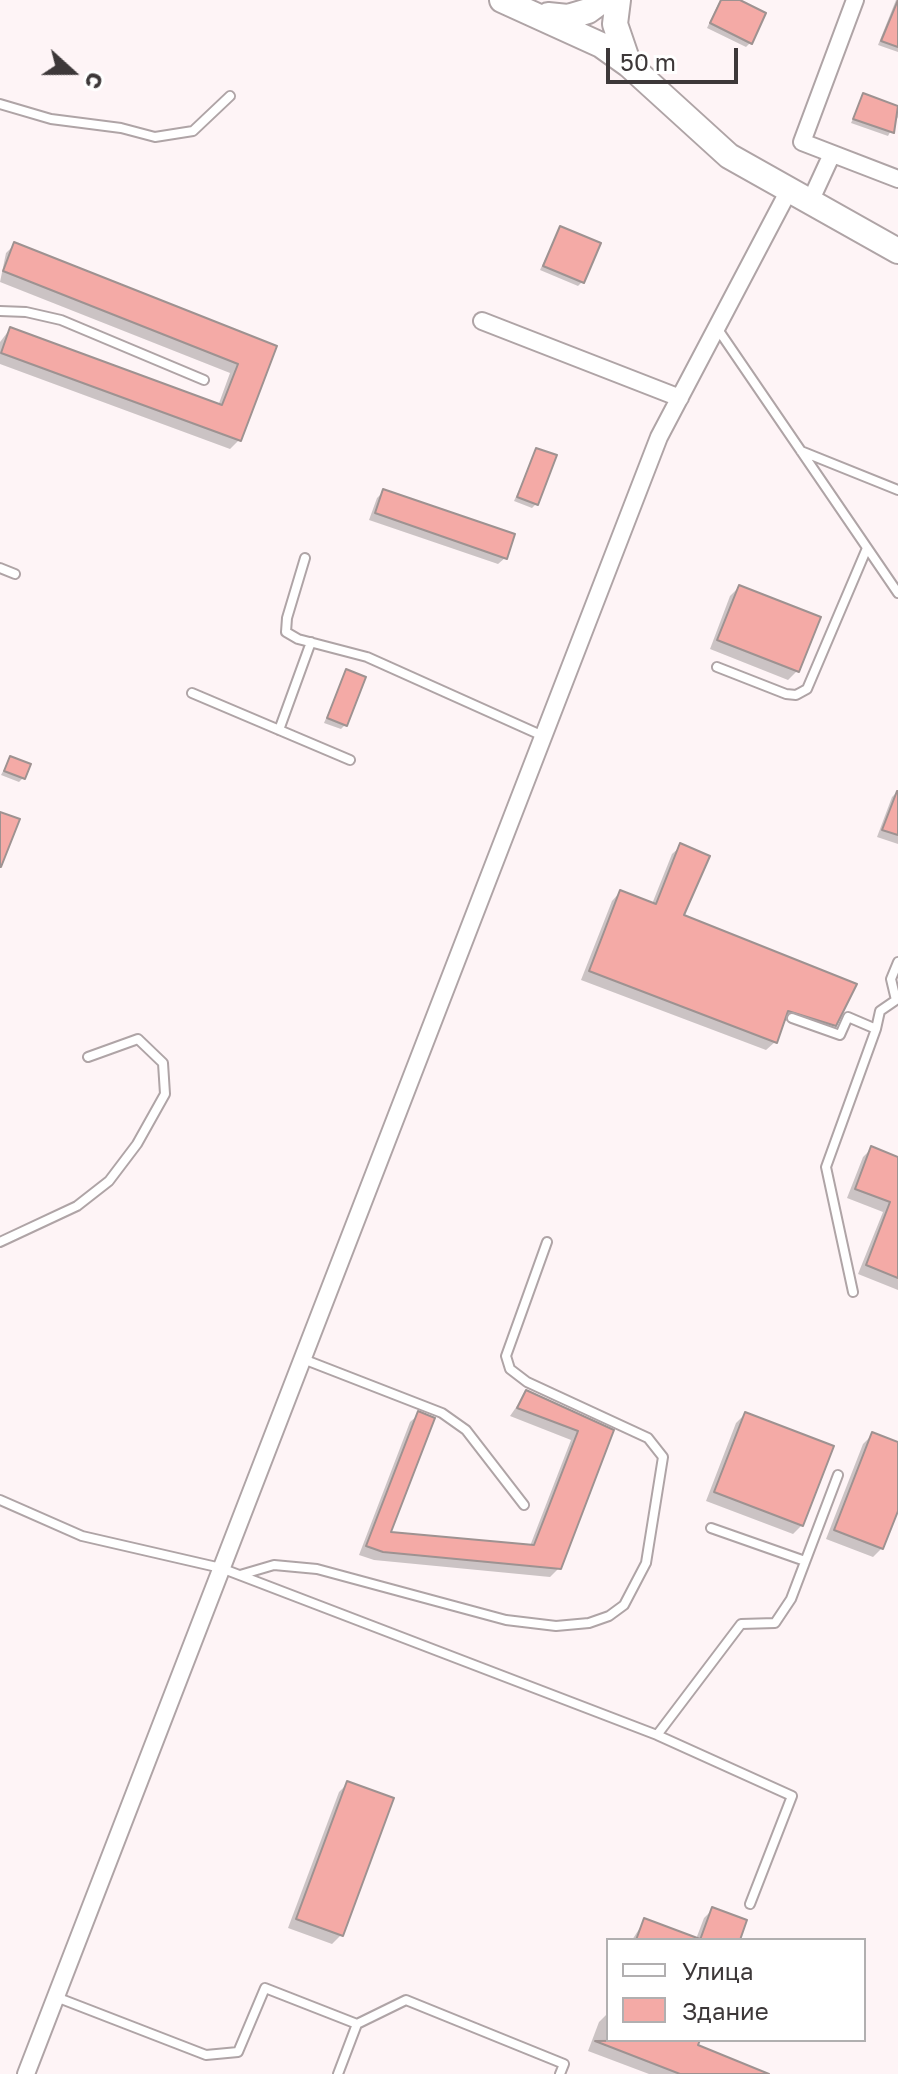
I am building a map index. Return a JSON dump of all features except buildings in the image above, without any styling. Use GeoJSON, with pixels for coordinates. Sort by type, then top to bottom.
{"type":"FeatureCollection","features":[{"type":"Feature","properties":{"kind":"street"},"geometry":{"type":"LineString","coordinates":[[502,0],[601,45],[629,65],[729,156],[898,251]]}},
{"type":"Feature","properties":{"kind":"street"},"geometry":{"type":"LineString","coordinates":[[538,14],[568,17],[588,11],[603,0]]}},
{"type":"Feature","properties":{"kind":"street"},"geometry":{"type":"LineString","coordinates":[[618,0],[615,24],[629,65]]}},
{"type":"Feature","properties":{"kind":"street"},"geometry":{"type":"LineString","coordinates":[[855,0],[802,142],[898,179]]}},
{"type":"Feature","properties":{"kind":"street"},"geometry":{"type":"LineString","coordinates":[[26,2074],[659,437],[717,328],[799,198],[832,154]]}},
{"type":"Feature","properties":{"kind":"street"},"geometry":{"type":"LineString","coordinates":[[482,321],[680,398]]}},
{"type":"Feature","properties":{"kind":"lane"},"geometry":{"type":"LineString","coordinates":[[0,104],[51,119],[121,128],[155,137],[193,131],[230,96]]}},
{"type":"Feature","properties":{"kind":"lane"},"geometry":{"type":"LineString","coordinates":[[0,311],[26,312],[61,320],[204,380]]}},
{"type":"Feature","properties":{"kind":"lane"},"geometry":{"type":"LineString","coordinates":[[717,328],[898,593]]}},
{"type":"Feature","properties":{"kind":"lane"},"geometry":{"type":"LineString","coordinates":[[801,451],[898,490]]}},
{"type":"Feature","properties":{"kind":"lane"},"geometry":{"type":"LineString","coordinates":[[717,667],[786,694],[796,695],[807,689],[867,548]]}},
{"type":"Feature","properties":{"kind":"lane"},"geometry":{"type":"LineString","coordinates":[[305,558],[287,618],[286,632],[367,657],[543,736]]}},
{"type":"Feature","properties":{"kind":"lane"},"geometry":{"type":"LineString","coordinates":[[0,568],[15,574]]}},
{"type":"Feature","properties":{"kind":"lane"},"geometry":{"type":"LineString","coordinates":[[279,730],[311,642]]}},
{"type":"Feature","properties":{"kind":"lane"},"geometry":{"type":"LineString","coordinates":[[192,693],[350,760]]}},
{"type":"Feature","properties":{"kind":"lane"},"geometry":{"type":"LineString","coordinates":[[853,1292],[826,1167],[880,1011],[897,1002],[891,979],[898,962]]}},
{"type":"Feature","properties":{"kind":"lane"},"geometry":{"type":"LineString","coordinates":[[792,1018],[840,1035],[848,1017],[876,1029]]}},
{"type":"Feature","properties":{"kind":"lane"},"geometry":{"type":"LineString","coordinates":[[0,1242],[77,1206],[109,1181],[137,1144],[165,1094],[163,1063],[138,1039],[88,1057]]}},
{"type":"Feature","properties":{"kind":"lane"},"geometry":{"type":"LineString","coordinates":[[240,1575],[274,1565],[317,1569],[506,1620],[556,1626],[589,1623],[609,1616],[624,1605],[646,1563],[663,1457],[648,1438],[527,1382],[510,1369],[506,1356],[547,1242]]}},
{"type":"Feature","properties":{"kind":"lane"},"geometry":{"type":"LineString","coordinates":[[302,1358],[442,1413],[475,1440],[524,1505]]}},
{"type":"Feature","properties":{"kind":"lane"},"geometry":{"type":"LineString","coordinates":[[657,1735],[741,1624],[775,1623],[791,1599],[838,1475]]}},
{"type":"Feature","properties":{"kind":"lane"},"geometry":{"type":"LineString","coordinates":[[0,1500],[82,1536],[240,1575],[657,1735],[792,1796],[750,1904]]}},
{"type":"Feature","properties":{"kind":"lane"},"geometry":{"type":"LineString","coordinates":[[711,1528],[805,1561]]}},
{"type":"Feature","properties":{"kind":"lane"},"geometry":{"type":"LineString","coordinates":[[56,1996],[206,2055],[238,2052],[265,1988],[357,2024]]}},
{"type":"Feature","properties":{"kind":"lane"},"geometry":{"type":"LineString","coordinates":[[338,2074],[357,2024],[406,2000],[564,2064],[560,2074]]}}]}
